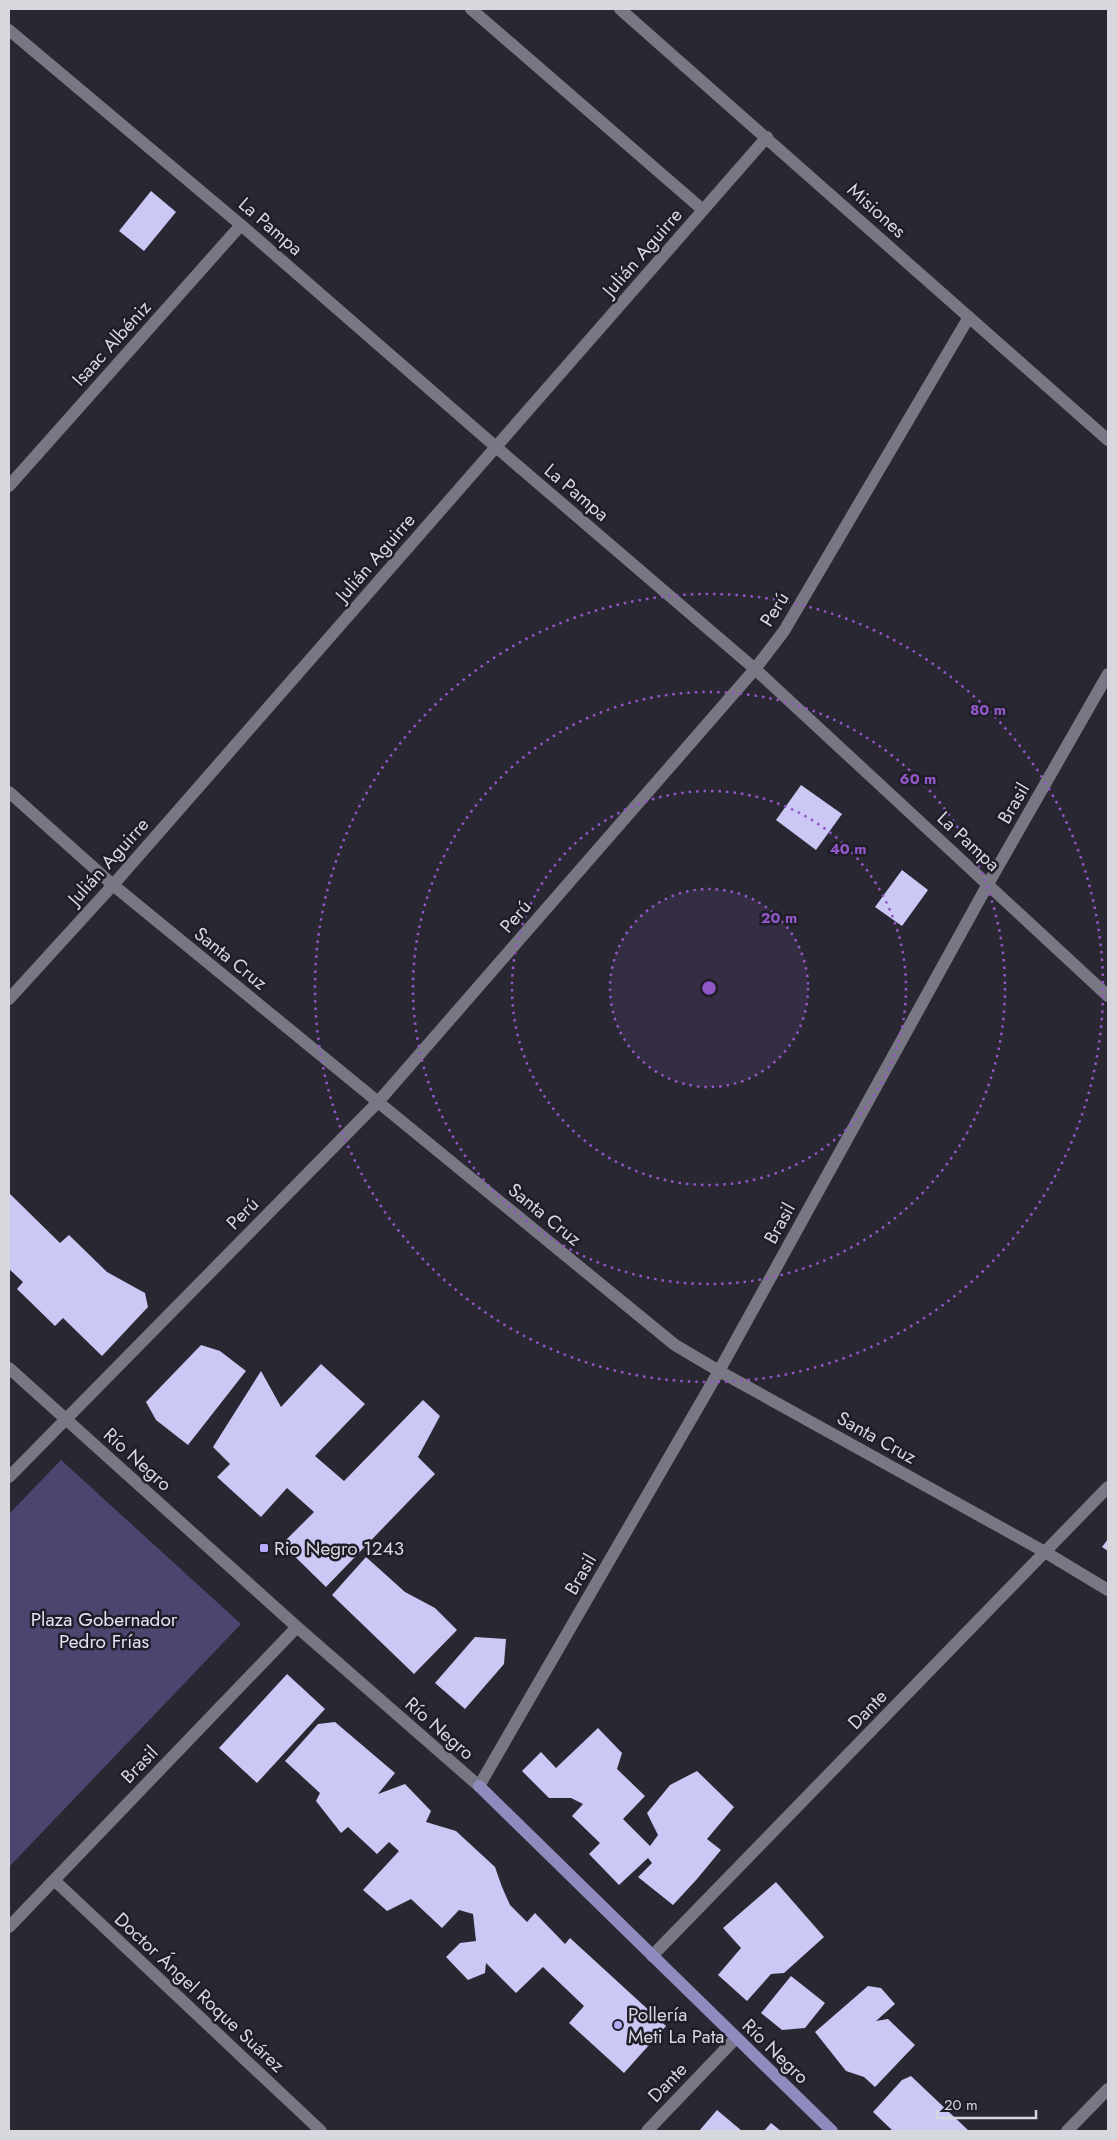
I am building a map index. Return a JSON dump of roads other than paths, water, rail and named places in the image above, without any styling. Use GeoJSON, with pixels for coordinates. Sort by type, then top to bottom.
{"type":"FeatureCollection","features":[{"type":"Feature","properties":{"kind":"main road","name":"Río Negro"},"geometry":{"type":"LineString","coordinates":[[479,1786],[832,2131]]}},
{"type":"Feature","properties":{"kind":"street"},"geometry":{"type":"LineString","coordinates":[[471,9],[703,210]]}},
{"type":"Feature","properties":{"kind":"street","name":"Misiones"},"geometry":{"type":"LineString","coordinates":[[620,9],[1108,440]]}},
{"type":"Feature","properties":{"kind":"street","name":"La Pampa"},"geometry":{"type":"LineString","coordinates":[[9,30],[242,225],[496,447],[755,669],[1108,996]]}},
{"type":"Feature","properties":{"kind":"street","name":"Julián Aguirre"},"geometry":{"type":"LineString","coordinates":[[9,999],[113,885],[767,137]]}},
{"type":"Feature","properties":{"kind":"street","name":"Isaac Albéniz"},"geometry":{"type":"LineString","coordinates":[[9,486],[242,225]]}},
{"type":"Feature","properties":{"kind":"street","name":"Perú"},"geometry":{"type":"LineString","coordinates":[[9,1478],[378,1102],[755,669],[784,631],[969,317]]}},
{"type":"Feature","properties":{"kind":"street","name":"Brasil"},"geometry":{"type":"LineString","coordinates":[[479,1786],[718,1371],[988,884],[1108,674]]}},
{"type":"Feature","properties":{"kind":"street","name":"Santa Cruz"},"geometry":{"type":"LineString","coordinates":[[9,792],[113,885],[675,1345],[718,1371],[1045,1552],[1108,1590]]}},
{"type":"Feature","properties":{"kind":"street","name":"Río Negro"},"geometry":{"type":"LineString","coordinates":[[9,1368],[297,1627],[479,1786]]}},
{"type":"Feature","properties":{"kind":"street","name":"Dante"},"geometry":{"type":"LineString","coordinates":[[652,1956],[1108,1487]]}},
{"type":"Feature","properties":{"kind":"street","name":"Brasil"},"geometry":{"type":"LineString","coordinates":[[9,1927],[297,1627]]}},
{"type":"Feature","properties":{"kind":"street","name":"Doctor Ángel Roque Suárez"},"geometry":{"type":"LineString","coordinates":[[54,1880],[321,2131]]}},
{"type":"Feature","properties":{"kind":"street","name":"Dante"},"geometry":{"type":"LineString","coordinates":[[646,2131],[736,2038]]}},
{"type":"Feature","properties":{"kind":"street"},"geometry":{"type":"LineString","coordinates":[[1067,2131],[1108,2089]]}},
{"type":"Feature","properties":{"kind":"place","name":"Rio Negro 1243"},"geometry":{"type":"Point","coordinates":[264,1548]}},
{"type":"Feature","properties":{"kind":"place","name":"Pollería Meti La Pata"},"geometry":{"type":"Point","coordinates":[618,2025]}},
{"type":"Feature","properties":{"kind":"park label","name":"Plaza Gobernador Pedro Frías"},"geometry":{"type":"Point","coordinates":[104,1630]}}]}
